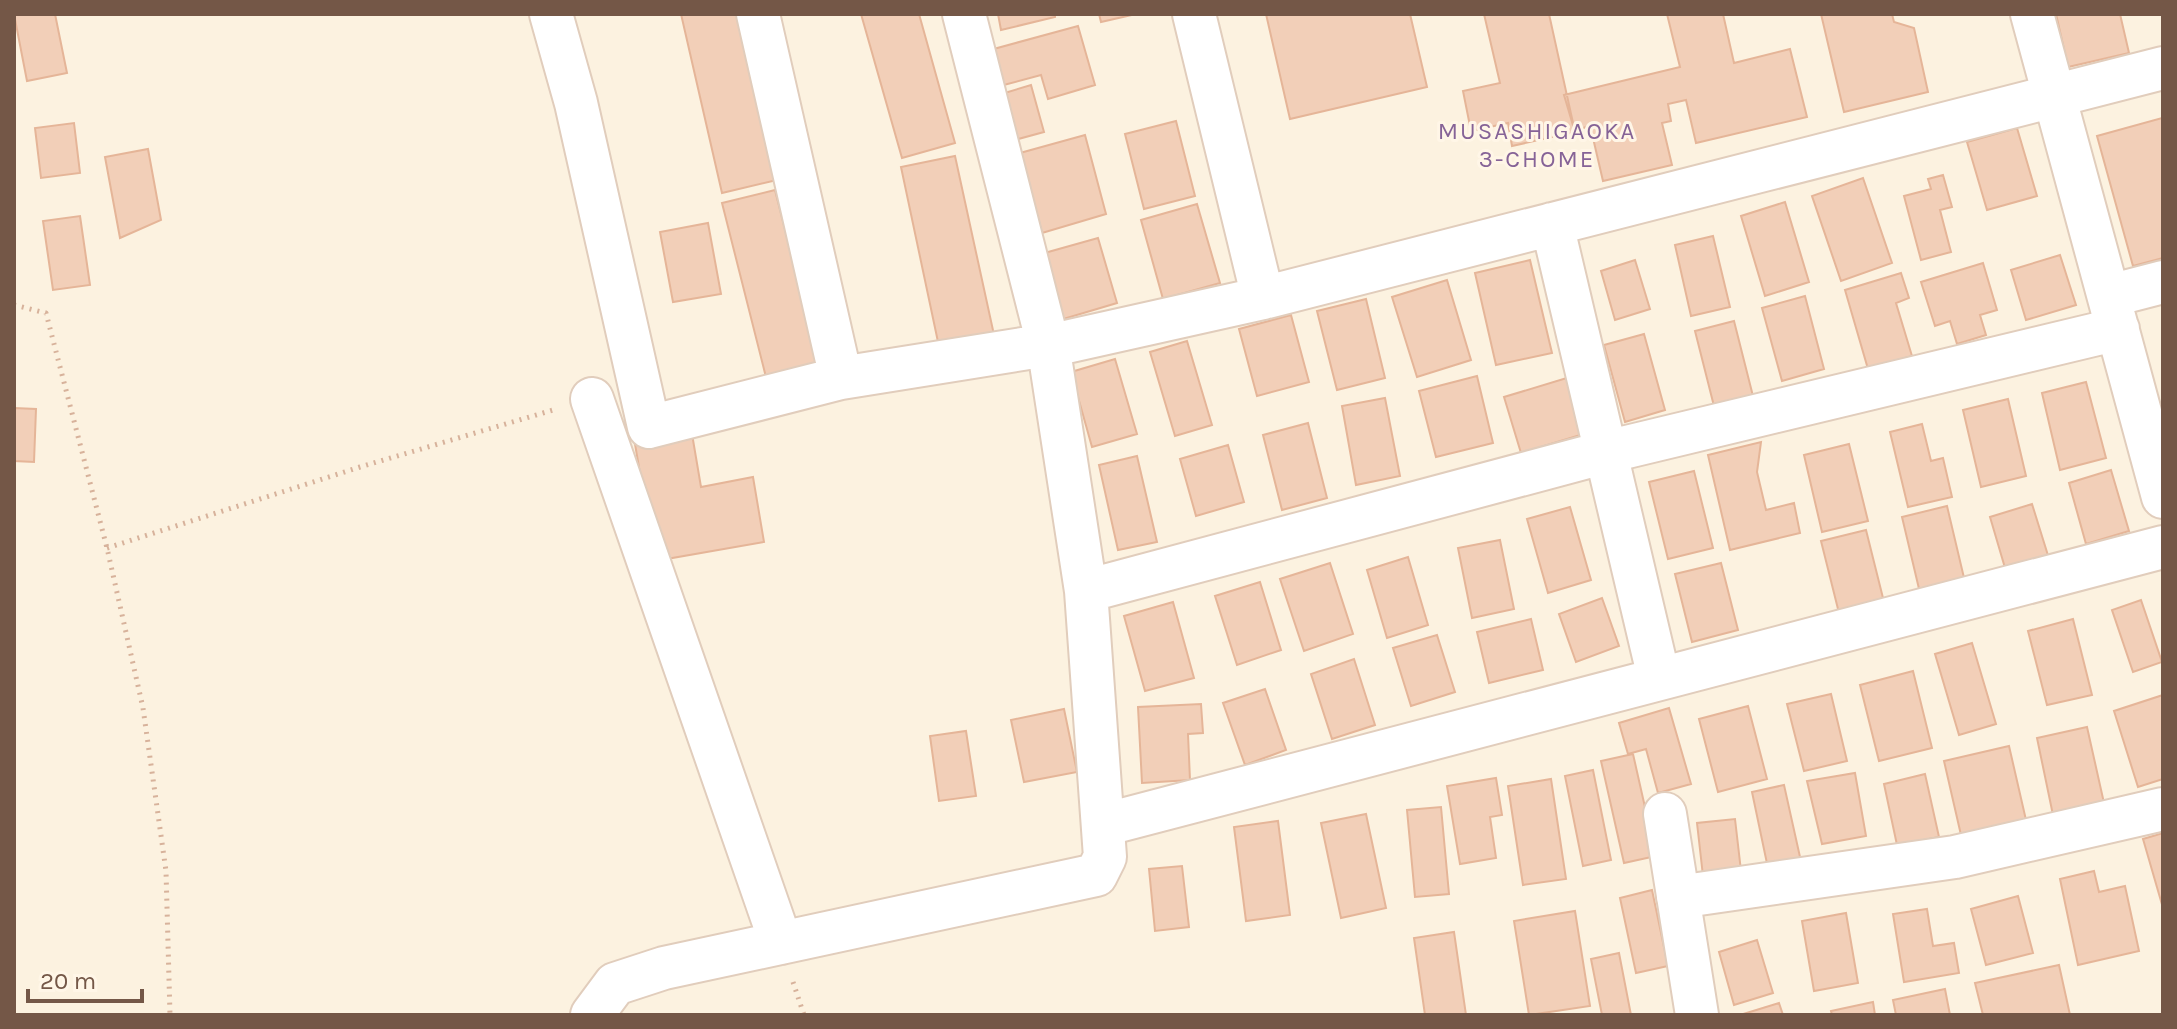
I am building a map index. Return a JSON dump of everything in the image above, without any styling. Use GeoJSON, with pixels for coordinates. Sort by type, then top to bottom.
{"type":"FeatureCollection","features":[{"type":"Feature","properties":{"kind":"street"},"geometry":{"type":"LineString","coordinates":[[551,14],[576,103],[649,427],[841,378],[1048,344],[1263,298],[2163,68]]}},
{"type":"Feature","properties":{"kind":"street"},"geometry":{"type":"LineString","coordinates":[[758,14],[841,378]]}},
{"type":"Feature","properties":{"kind":"street"},"geometry":{"type":"LineString","coordinates":[[592,1015],[615,984],[664,968],[1096,875],[1105,857],[1086,591],[1048,344],[964,14]]}},
{"type":"Feature","properties":{"kind":"street"},"geometry":{"type":"LineString","coordinates":[[1194,14],[1263,298]]}},
{"type":"Feature","properties":{"kind":"street"},"geometry":{"type":"LineString","coordinates":[[2032,14],[2163,497]]}},
{"type":"Feature","properties":{"kind":"street"},"geometry":{"type":"LineString","coordinates":[[1552,224],[1659,678]]}},
{"type":"Feature","properties":{"kind":"street"},"geometry":{"type":"LineString","coordinates":[[1086,591],[2113,312],[2163,282]]}},
{"type":"Feature","properties":{"kind":"street"},"geometry":{"type":"LineString","coordinates":[[592,399],[781,943]]}},
{"type":"Feature","properties":{"kind":"street"},"geometry":{"type":"LineString","coordinates":[[1103,825],[2163,547]]}},
{"type":"Feature","properties":{"kind":"street"},"geometry":{"type":"LineString","coordinates":[[1678,897],[1955,857],[2163,809]]}},
{"type":"Feature","properties":{"kind":"street"},"geometry":{"type":"LineString","coordinates":[[1665,814],[1697,1015]]}},
{"type":"Feature","properties":{"kind":"path"},"geometry":{"type":"LineString","coordinates":[[14,305],[46,313],[107,548],[143,708],[166,871],[170,1015]]}},
{"type":"Feature","properties":{"kind":"path"},"geometry":{"type":"LineString","coordinates":[[107,548],[360,467],[592,399]]}},
{"type":"Feature","properties":{"kind":"building"},"geometry":{"type":"Polygon","coordinates":[[[14,14],[55,14],[67,73],[27,81],[14,14]]]}},
{"type":"Feature","properties":{"kind":"building"},"geometry":{"type":"Polygon","coordinates":[[[681,14],[739,14],[777,180],[722,193],[681,14]]]}},
{"type":"Feature","properties":{"kind":"building"},"geometry":{"type":"Polygon","coordinates":[[[861,14],[919,14],[955,143],[902,158],[861,14]]]}},
{"type":"Feature","properties":{"kind":"building"},"geometry":{"type":"Polygon","coordinates":[[[998,14],[1055,14],[1055,17],[1001,30],[998,14]]]}},
{"type":"Feature","properties":{"kind":"building"},"geometry":{"type":"Polygon","coordinates":[[[1099,14],[1136,14],[1101,22],[1099,14]]]}},
{"type":"Feature","properties":{"kind":"building"},"geometry":{"type":"Polygon","coordinates":[[[1266,14],[1410,14],[1427,87],[1290,119],[1266,14]]]}},
{"type":"Feature","properties":{"kind":"building"},"geometry":{"type":"Polygon","coordinates":[[[1484,14],[1549,14],[1575,132],[1512,146],[1508,123],[1471,131],[1463,91],[1500,83],[1484,14]]]}},
{"type":"Feature","properties":{"kind":"building"},"geometry":{"type":"Polygon","coordinates":[[[1667,14],[1723,14],[1734,63],[1790,49],[1807,117],[1696,143],[1686,100],[1668,104],[1671,121],[1662,123],[1672,165],[1603,181],[1590,125],[1575,132],[1564,95],[1680,67],[1667,14]]]}},
{"type":"Feature","properties":{"kind":"building"},"geometry":{"type":"Polygon","coordinates":[[[1821,14],[1892,14],[1894,22],[1914,28],[1928,92],[1844,112],[1821,14]]]}},
{"type":"Feature","properties":{"kind":"building"},"geometry":{"type":"Polygon","coordinates":[[[2056,14],[2120,14],[2129,53],[2068,67],[2056,14]]]}},
{"type":"Feature","properties":{"kind":"building"},"geometry":{"type":"Polygon","coordinates":[[[1078,26],[1095,85],[1048,99],[1041,75],[1000,86],[990,50],[1078,26]]]}},
{"type":"Feature","properties":{"kind":"building"},"geometry":{"type":"Polygon","coordinates":[[[1031,85],[1044,132],[1011,141],[998,95],[1031,85]]]}},
{"type":"Feature","properties":{"kind":"building"},"geometry":{"type":"Polygon","coordinates":[[[2162,118],[2163,258],[2133,266],[2097,136],[2162,118]]]}},
{"type":"Feature","properties":{"kind":"building"},"geometry":{"type":"Polygon","coordinates":[[[1176,121],[1195,196],[1144,209],[1125,134],[1176,121]]]}},
{"type":"Feature","properties":{"kind":"building"},"geometry":{"type":"Polygon","coordinates":[[[74,123],[80,173],[41,178],[35,128],[74,123]]]}},
{"type":"Feature","properties":{"kind":"building"},"geometry":{"type":"Polygon","coordinates":[[[2017,128],[2037,196],[1987,210],[1967,142],[2017,128]]]}},
{"type":"Feature","properties":{"kind":"building"},"geometry":{"type":"Polygon","coordinates":[[[1085,135],[1106,214],[1042,233],[1020,153],[1085,135]]]}},
{"type":"Feature","properties":{"kind":"building"},"geometry":{"type":"Polygon","coordinates":[[[148,149],[161,220],[120,238],[105,157],[148,149]]]}},
{"type":"Feature","properties":{"kind":"building"},"geometry":{"type":"Polygon","coordinates":[[[955,156],[996,344],[941,356],[901,167],[955,156]]]}},
{"type":"Feature","properties":{"kind":"building"},"geometry":{"type":"Polygon","coordinates":[[[1943,175],[1952,207],[1940,210],[1951,252],[1921,260],[1904,196],[1931,189],[1928,179],[1943,175]]]}},
{"type":"Feature","properties":{"kind":"building"},"geometry":{"type":"Polygon","coordinates":[[[1863,178],[1892,263],[1841,281],[1812,196],[1863,178]]]}},
{"type":"Feature","properties":{"kind":"building"},"geometry":{"type":"Polygon","coordinates":[[[775,190],[822,375],[769,389],[722,203],[775,190]]]}},
{"type":"Feature","properties":{"kind":"building"},"geometry":{"type":"Polygon","coordinates":[[[1785,202],[1809,282],[1765,296],[1741,216],[1785,202]]]}},
{"type":"Feature","properties":{"kind":"building"},"geometry":{"type":"Polygon","coordinates":[[[1197,204],[1220,283],[1163,299],[1141,220],[1197,204]]]}},
{"type":"Feature","properties":{"kind":"building"},"geometry":{"type":"Polygon","coordinates":[[[80,216],[90,285],[53,290],[43,221],[80,216]]]}},
{"type":"Feature","properties":{"kind":"building"},"geometry":{"type":"Polygon","coordinates":[[[708,223],[721,294],[673,302],[660,232],[708,223]]]}},
{"type":"Feature","properties":{"kind":"building"},"geometry":{"type":"Polygon","coordinates":[[[1713,236],[1730,307],[1691,316],[1675,245],[1713,236]]]}},
{"type":"Feature","properties":{"kind":"building"},"geometry":{"type":"Polygon","coordinates":[[[1098,238],[1117,303],[1060,320],[1041,254],[1098,238]]]}},
{"type":"Feature","properties":{"kind":"building"},"geometry":{"type":"Polygon","coordinates":[[[2060,255],[2076,305],[2026,320],[2011,270],[2060,255]]]}},
{"type":"Feature","properties":{"kind":"building"},"geometry":{"type":"Polygon","coordinates":[[[1530,260],[1552,353],[1496,365],[1475,273],[1530,260]]]}},
{"type":"Feature","properties":{"kind":"building"},"geometry":{"type":"Polygon","coordinates":[[[1635,260],[1650,309],[1615,320],[1601,271],[1635,260]]]}},
{"type":"Feature","properties":{"kind":"building"},"geometry":{"type":"Polygon","coordinates":[[[1983,263],[1997,310],[1980,315],[1986,335],[1957,344],[1950,321],[1935,326],[1921,282],[1983,263]]]}},
{"type":"Feature","properties":{"kind":"building"},"geometry":{"type":"Polygon","coordinates":[[[1901,273],[1909,298],[1896,303],[1912,356],[1868,369],[1845,290],[1901,273]]]}},
{"type":"Feature","properties":{"kind":"building"},"geometry":{"type":"Polygon","coordinates":[[[1447,280],[1471,360],[1417,377],[1392,297],[1447,280]]]}},
{"type":"Feature","properties":{"kind":"building"},"geometry":{"type":"Polygon","coordinates":[[[1805,296],[1824,369],[1782,381],[1762,308],[1805,296]]]}},
{"type":"Feature","properties":{"kind":"building"},"geometry":{"type":"Polygon","coordinates":[[[1366,299],[1385,378],[1337,390],[1317,311],[1366,299]]]}},
{"type":"Feature","properties":{"kind":"building"},"geometry":{"type":"Polygon","coordinates":[[[1291,315],[1309,382],[1257,396],[1239,329],[1291,315]]]}},
{"type":"Feature","properties":{"kind":"building"},"geometry":{"type":"Polygon","coordinates":[[[1734,321],[1755,404],[1716,414],[1695,331],[1734,321]]]}},
{"type":"Feature","properties":{"kind":"building"},"geometry":{"type":"Polygon","coordinates":[[[1644,334],[1665,410],[1625,422],[1604,345],[1644,334]]]}},
{"type":"Feature","properties":{"kind":"building"},"geometry":{"type":"Polygon","coordinates":[[[1187,341],[1212,425],[1175,436],[1150,352],[1187,341]]]}},
{"type":"Feature","properties":{"kind":"building"},"geometry":{"type":"Polygon","coordinates":[[[1115,359],[1137,434],[1092,447],[1071,372],[1115,359]]]}},
{"type":"Feature","properties":{"kind":"building"},"geometry":{"type":"Polygon","coordinates":[[[1477,376],[1493,443],[1436,457],[1419,391],[1477,376]]]}},
{"type":"Feature","properties":{"kind":"building"},"geometry":{"type":"Polygon","coordinates":[[[1570,377],[1587,433],[1521,453],[1504,397],[1570,377]]]}},
{"type":"Feature","properties":{"kind":"building"},"geometry":{"type":"Polygon","coordinates":[[[2086,382],[2106,458],[2060,470],[2042,393],[2086,382]]]}},
{"type":"Feature","properties":{"kind":"building"},"geometry":{"type":"Polygon","coordinates":[[[1385,398],[1400,476],[1356,485],[1342,406],[1385,398]]]}},
{"type":"Feature","properties":{"kind":"building"},"geometry":{"type":"Polygon","coordinates":[[[2008,399],[2026,476],[1981,487],[1963,410],[2008,399]]]}},
{"type":"Feature","properties":{"kind":"building"},"geometry":{"type":"Polygon","coordinates":[[[14,408],[36,409],[34,462],[14,461],[14,408]]]}},
{"type":"Feature","properties":{"kind":"building"},"geometry":{"type":"Polygon","coordinates":[[[1308,423],[1327,498],[1282,510],[1263,435],[1308,423]]]}},
{"type":"Feature","properties":{"kind":"building"},"geometry":{"type":"Polygon","coordinates":[[[1922,424],[1931,461],[1943,458],[1952,497],[1908,507],[1890,432],[1922,424]]]}},
{"type":"Feature","properties":{"kind":"building"},"geometry":{"type":"Polygon","coordinates":[[[692,434],[701,487],[753,477],[764,542],[655,561],[635,444],[692,434]]]}},
{"type":"Feature","properties":{"kind":"building"},"geometry":{"type":"Polygon","coordinates":[[[1761,442],[1757,472],[1766,510],[1794,503],[1800,533],[1730,550],[1708,455],[1761,442]]]}},
{"type":"Feature","properties":{"kind":"building"},"geometry":{"type":"Polygon","coordinates":[[[1849,444],[1868,521],[1822,532],[1804,455],[1849,444]]]}},
{"type":"Feature","properties":{"kind":"building"},"geometry":{"type":"Polygon","coordinates":[[[1228,445],[1244,502],[1196,516],[1180,459],[1228,445]]]}},
{"type":"Feature","properties":{"kind":"building"},"geometry":{"type":"Polygon","coordinates":[[[1137,456],[1157,542],[1118,550],[1099,465],[1137,456]]]}},
{"type":"Feature","properties":{"kind":"building"},"geometry":{"type":"Polygon","coordinates":[[[2111,470],[2129,531],[2086,544],[2069,483],[2111,470]]]}},
{"type":"Feature","properties":{"kind":"building"},"geometry":{"type":"Polygon","coordinates":[[[1694,471],[1713,548],[1668,559],[1649,482],[1694,471]]]}},
{"type":"Feature","properties":{"kind":"building"},"geometry":{"type":"Polygon","coordinates":[[[2032,504],[2051,565],[2008,578],[1990,517],[2032,504]]]}},
{"type":"Feature","properties":{"kind":"building"},"geometry":{"type":"Polygon","coordinates":[[[1947,506],[1965,582],[1920,593],[1902,517],[1947,506]]]}},
{"type":"Feature","properties":{"kind":"building"},"geometry":{"type":"Polygon","coordinates":[[[1570,507],[1591,580],[1548,593],[1527,519],[1570,507]]]}},
{"type":"Feature","properties":{"kind":"building"},"geometry":{"type":"Polygon","coordinates":[[[1866,530],[1885,606],[1840,617],[1821,541],[1866,530]]]}},
{"type":"Feature","properties":{"kind":"building"},"geometry":{"type":"Polygon","coordinates":[[[1500,540],[1514,609],[1472,618],[1458,548],[1500,540]]]}},
{"type":"Feature","properties":{"kind":"building"},"geometry":{"type":"Polygon","coordinates":[[[1408,557],[1428,625],[1387,638],[1367,570],[1408,557]]]}},
{"type":"Feature","properties":{"kind":"building"},"geometry":{"type":"Polygon","coordinates":[[[1330,563],[1353,634],[1304,651],[1280,579],[1330,563]]]}},
{"type":"Feature","properties":{"kind":"building"},"geometry":{"type":"Polygon","coordinates":[[[1721,563],[1738,630],[1692,642],[1675,574],[1721,563]]]}},
{"type":"Feature","properties":{"kind":"building"},"geometry":{"type":"Polygon","coordinates":[[[1260,582],[1281,650],[1237,665],[1215,596],[1260,582]]]}},
{"type":"Feature","properties":{"kind":"building"},"geometry":{"type":"Polygon","coordinates":[[[1602,598],[1619,646],[1576,662],[1559,614],[1602,598]]]}},
{"type":"Feature","properties":{"kind":"building"},"geometry":{"type":"Polygon","coordinates":[[[2141,600],[2162,662],[2133,672],[2112,610],[2141,600]]]}},
{"type":"Feature","properties":{"kind":"building"},"geometry":{"type":"Polygon","coordinates":[[[1173,602],[1194,678],[1145,691],[1124,616],[1173,602]]]}},
{"type":"Feature","properties":{"kind":"building"},"geometry":{"type":"Polygon","coordinates":[[[1531,619],[1543,670],[1489,683],[1477,632],[1531,619]]]}},
{"type":"Feature","properties":{"kind":"building"},"geometry":{"type":"Polygon","coordinates":[[[2073,619],[2092,695],[2047,705],[2028,631],[2073,619]]]}},
{"type":"Feature","properties":{"kind":"building"},"geometry":{"type":"Polygon","coordinates":[[[1437,635],[1455,692],[1411,706],[1393,648],[1437,635]]]}},
{"type":"Feature","properties":{"kind":"building"},"geometry":{"type":"Polygon","coordinates":[[[1972,643],[1996,724],[1959,735],[1935,654],[1972,643]]]}},
{"type":"Feature","properties":{"kind":"building"},"geometry":{"type":"Polygon","coordinates":[[[1354,659],[1375,725],[1332,739],[1311,674],[1354,659]]]}},
{"type":"Feature","properties":{"kind":"building"},"geometry":{"type":"Polygon","coordinates":[[[1913,671],[1932,748],[1879,761],[1860,685],[1913,671]]]}},
{"type":"Feature","properties":{"kind":"building"},"geometry":{"type":"Polygon","coordinates":[[[1265,689],[1286,750],[1245,765],[1223,703],[1265,689]]]}},
{"type":"Feature","properties":{"kind":"building"},"geometry":{"type":"Polygon","coordinates":[[[1831,694],[1847,761],[1804,771],[1787,704],[1831,694]]]}},
{"type":"Feature","properties":{"kind":"building"},"geometry":{"type":"Polygon","coordinates":[[[2163,695],[2163,779],[2138,787],[2114,711],[2163,695]]]}},
{"type":"Feature","properties":{"kind":"building"},"geometry":{"type":"Polygon","coordinates":[[[1201,704],[1203,733],[1188,734],[1190,780],[1142,783],[1138,707],[1201,704]]]}},
{"type":"Feature","properties":{"kind":"building"},"geometry":{"type":"Polygon","coordinates":[[[1748,706],[1767,779],[1718,792],[1699,719],[1748,706]]]}},
{"type":"Feature","properties":{"kind":"building"},"geometry":{"type":"Polygon","coordinates":[[[1669,708],[1691,784],[1658,793],[1646,749],[1628,754],[1619,723],[1669,708]]]}},
{"type":"Feature","properties":{"kind":"building"},"geometry":{"type":"Polygon","coordinates":[[[1064,709],[1077,772],[1024,782],[1011,720],[1064,709]]]}},
{"type":"Feature","properties":{"kind":"building"},"geometry":{"type":"Polygon","coordinates":[[[2087,727],[2104,803],[2053,815],[2037,738],[2087,727]]]}},
{"type":"Feature","properties":{"kind":"building"},"geometry":{"type":"Polygon","coordinates":[[[966,731],[976,796],[939,801],[930,736],[966,731]]]}},
{"type":"Feature","properties":{"kind":"building"},"geometry":{"type":"Polygon","coordinates":[[[2009,746],[2026,820],[1961,835],[1944,761],[2009,746]]]}},
{"type":"Feature","properties":{"kind":"building"},"geometry":{"type":"Polygon","coordinates":[[[1633,754],[1656,856],[1624,863],[1601,761],[1633,754]]]}},
{"type":"Feature","properties":{"kind":"building"},"geometry":{"type":"Polygon","coordinates":[[[1593,770],[1611,860],[1583,866],[1565,776],[1593,770]]]}},
{"type":"Feature","properties":{"kind":"building"},"geometry":{"type":"Polygon","coordinates":[[[1855,773],[1866,836],[1822,844],[1807,781],[1855,773]]]}},
{"type":"Feature","properties":{"kind":"building"},"geometry":{"type":"Polygon","coordinates":[[[1925,774],[1939,837],[1897,845],[1884,784],[1925,774]]]}},
{"type":"Feature","properties":{"kind":"building"},"geometry":{"type":"Polygon","coordinates":[[[1496,778],[1502,815],[1490,817],[1496,858],[1460,864],[1447,786],[1496,778]]]}},
{"type":"Feature","properties":{"kind":"building"},"geometry":{"type":"Polygon","coordinates":[[[1551,779],[1566,879],[1523,885],[1508,786],[1551,779]]]}},
{"type":"Feature","properties":{"kind":"building"},"geometry":{"type":"Polygon","coordinates":[[[1784,785],[1802,866],[1769,873],[1752,792],[1784,785]]]}},
{"type":"Feature","properties":{"kind":"building"},"geometry":{"type":"Polygon","coordinates":[[[1441,807],[1449,894],[1415,897],[1407,810],[1441,807]]]}},
{"type":"Feature","properties":{"kind":"building"},"geometry":{"type":"Polygon","coordinates":[[[1366,814],[1386,908],[1341,918],[1321,823],[1366,814]]]}},
{"type":"Feature","properties":{"kind":"building"},"geometry":{"type":"Polygon","coordinates":[[[1735,819],[1741,871],[1703,876],[1697,823],[1735,819]]]}},
{"type":"Feature","properties":{"kind":"building"},"geometry":{"type":"Polygon","coordinates":[[[1278,821],[1290,915],[1246,921],[1234,827],[1278,821]]]}},
{"type":"Feature","properties":{"kind":"building"},"geometry":{"type":"Polygon","coordinates":[[[2163,833],[2163,908],[2143,839],[2163,833]]]}},
{"type":"Feature","properties":{"kind":"building"},"geometry":{"type":"Polygon","coordinates":[[[1182,866],[1189,927],[1155,931],[1149,869],[1182,866]]]}},
{"type":"Feature","properties":{"kind":"building"},"geometry":{"type":"Polygon","coordinates":[[[2094,871],[2099,892],[2125,886],[2139,951],[2078,965],[2060,879],[2094,871]]]}},
{"type":"Feature","properties":{"kind":"building"},"geometry":{"type":"Polygon","coordinates":[[[1652,890],[1668,966],[1636,973],[1620,898],[1652,890]]]}},
{"type":"Feature","properties":{"kind":"building"},"geometry":{"type":"Polygon","coordinates":[[[2018,896],[2033,953],[1986,965],[1971,909],[2018,896]]]}},
{"type":"Feature","properties":{"kind":"building"},"geometry":{"type":"Polygon","coordinates":[[[1927,909],[1933,946],[1954,943],[1959,973],[1904,982],[1893,914],[1927,909]]]}},
{"type":"Feature","properties":{"kind":"building"},"geometry":{"type":"Polygon","coordinates":[[[1575,911],[1590,1006],[1529,1015],[1514,921],[1575,911]]]}},
{"type":"Feature","properties":{"kind":"building"},"geometry":{"type":"Polygon","coordinates":[[[1846,913],[1858,983],[1814,991],[1802,921],[1846,913]]]}},
{"type":"Feature","properties":{"kind":"building"},"geometry":{"type":"Polygon","coordinates":[[[1454,932],[1466,1015],[1425,1015],[1414,938],[1454,932]]]}},
{"type":"Feature","properties":{"kind":"building"},"geometry":{"type":"Polygon","coordinates":[[[1757,940],[1773,993],[1734,1005],[1719,952],[1757,940]]]}},
{"type":"Feature","properties":{"kind":"building"},"geometry":{"type":"Polygon","coordinates":[[[1619,953],[1631,1015],[1602,1015],[1591,959],[1619,953]]]}},
{"type":"Feature","properties":{"kind":"building"},"geometry":{"type":"Polygon","coordinates":[[[2059,965],[2070,1015],[1983,1015],[1975,983],[2059,965]]]}},
{"type":"Feature","properties":{"kind":"building"},"geometry":{"type":"Polygon","coordinates":[[[1945,989],[1950,1015],[1896,1015],[1893,1000],[1945,989]]]}},
{"type":"Feature","properties":{"kind":"building"},"geometry":{"type":"Polygon","coordinates":[[[1873,1002],[1875,1015],[1832,1015],[1831,1011],[1873,1002]]]}},
{"type":"Feature","properties":{"kind":"building"},"geometry":{"type":"Polygon","coordinates":[[[1779,1003],[1783,1015],[1740,1015],[1779,1003]]]}},
{"type":"Feature","properties":{"kind":"district","name":"MUSASHIGAOKA 3-CHOME"},"geometry":{"type":"Point","coordinates":[1537,145]}}]}
